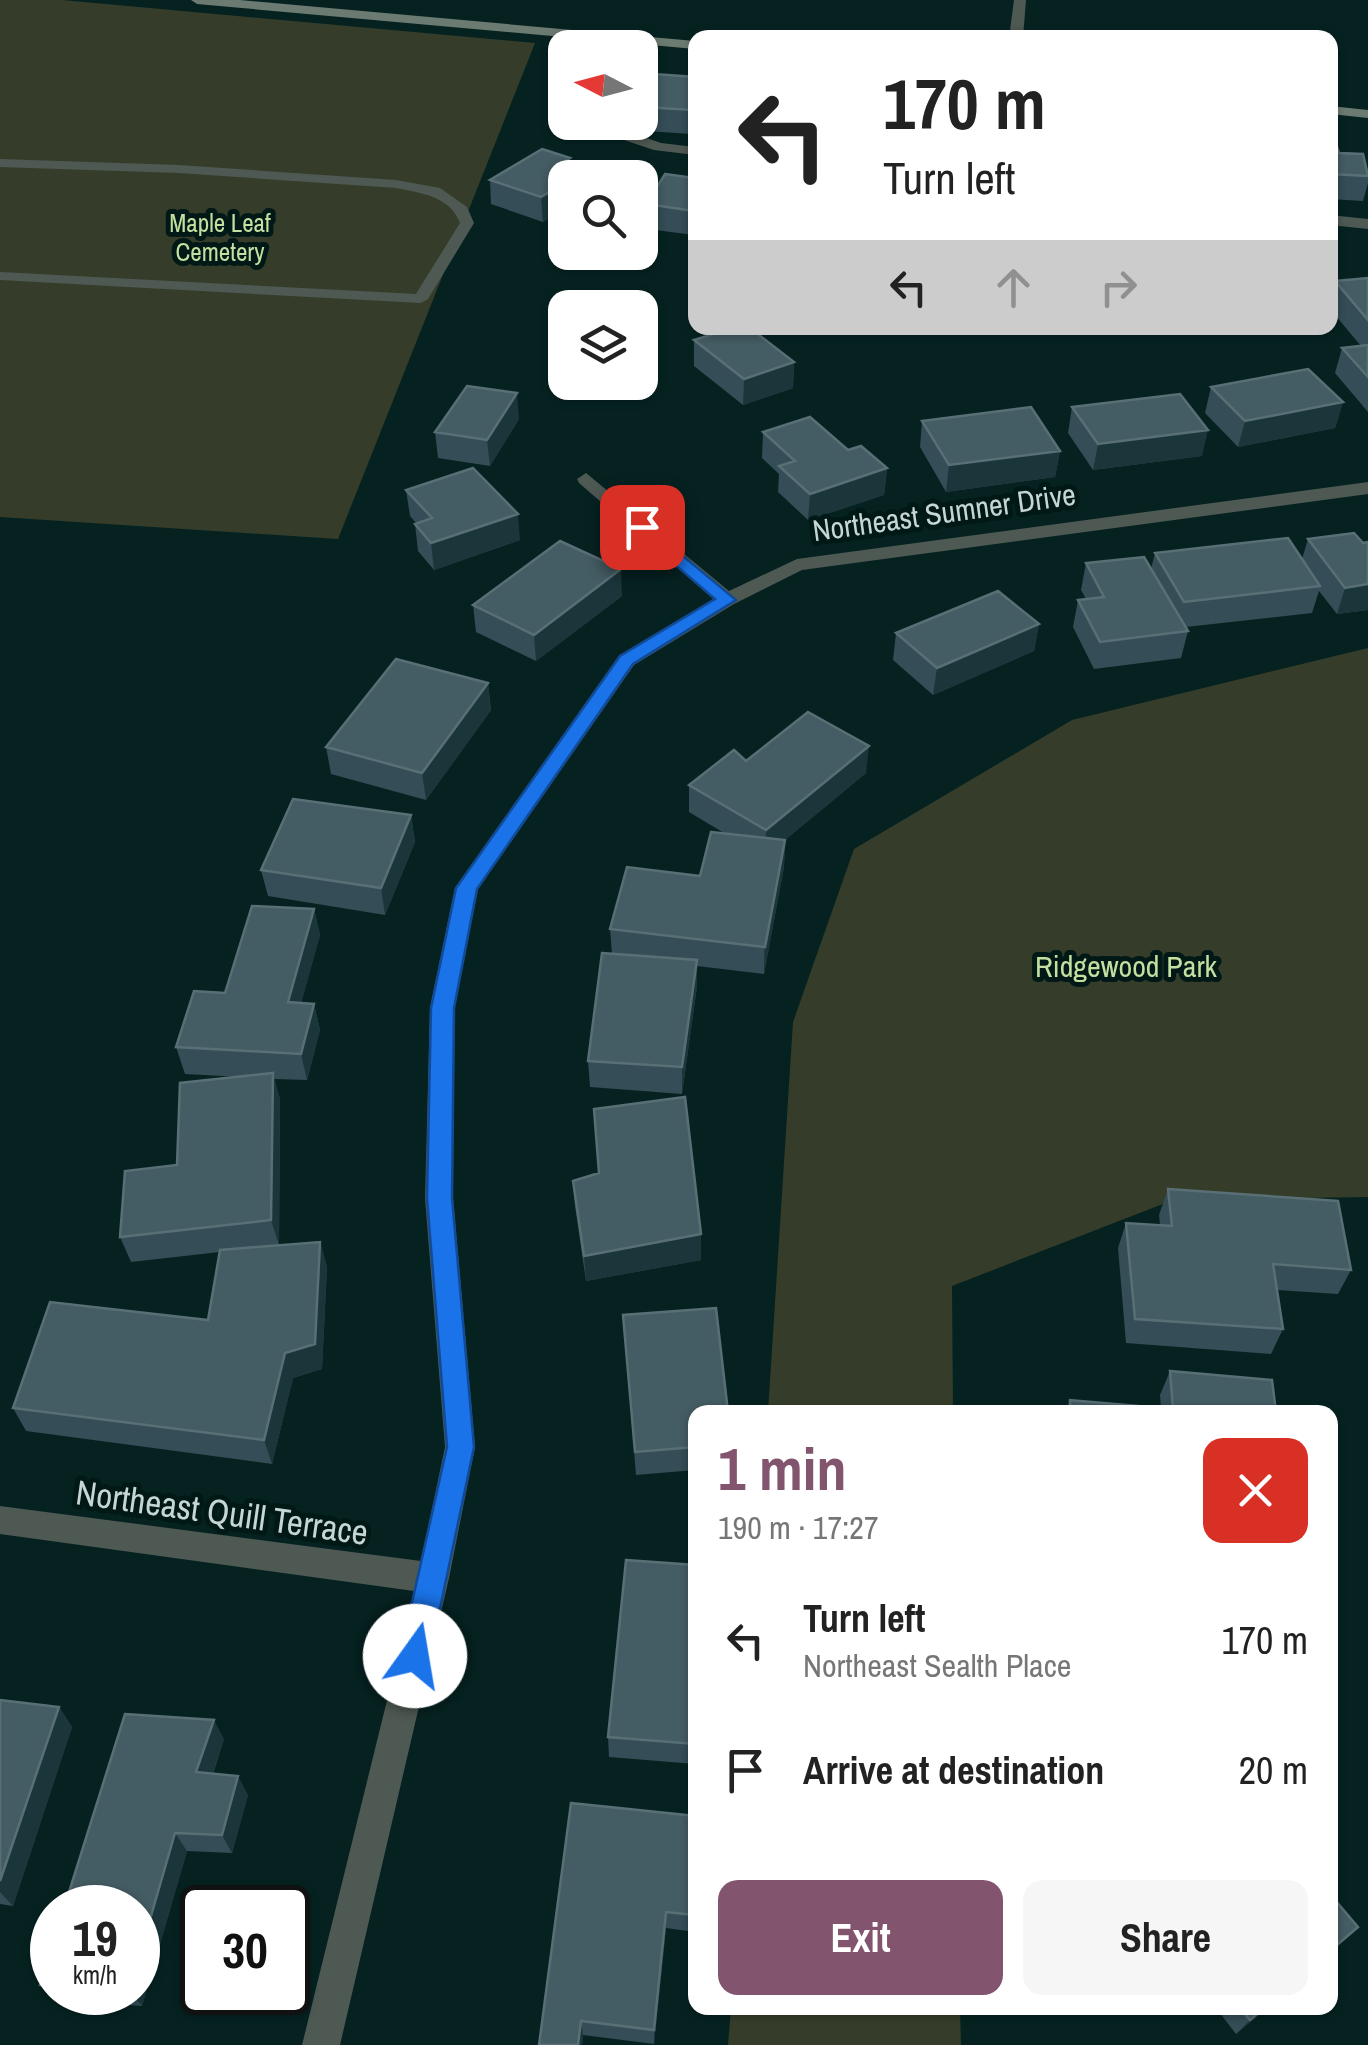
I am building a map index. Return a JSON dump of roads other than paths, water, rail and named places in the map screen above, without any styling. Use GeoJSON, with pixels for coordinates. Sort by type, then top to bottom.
{"type":"FeatureCollection","features":[{"type":"Feature","properties":{"kind":"main road"},"geometry":{"type":"LineString","coordinates":[[196,0],[548,36]]}},
{"type":"Feature","properties":{"kind":"main road"},"geometry":{"type":"LineString","coordinates":[[658,43],[688,45]]}},
{"type":"Feature","properties":{"kind":"main road"},"geometry":{"type":"LineString","coordinates":[[1338,111],[1368,114]]}},
{"type":"Feature","properties":{"kind":"street"},"geometry":{"type":"LineString","coordinates":[[1017,30],[1020,0]]}},
{"type":"Feature","properties":{"kind":"street"},"geometry":{"type":"LineString","coordinates":[[635,140],[658,148],[688,151]]}},
{"type":"Feature","properties":{"kind":"street"},"geometry":{"type":"LineString","coordinates":[[1338,221],[1368,224]]}},
{"type":"Feature","properties":{"kind":"street"},"geometry":{"type":"LineString","coordinates":[[586,479],[727,600]]}},
{"type":"Feature","properties":{"kind":"street","name":"Northeast Sumner Drive"},"geometry":{"type":"LineString","coordinates":[[321,2045],[434,1578],[460,1447],[439,1198],[442,1008],[467,888],[627,660],[727,600],[797,566],[851,555],[1368,488]]}},
{"type":"Feature","properties":{"kind":"street","name":"Northeast Quill Terrace"},"geometry":{"type":"LineString","coordinates":[[0,1520],[434,1578]]}},
{"type":"Feature","properties":{"kind":"lane"},"geometry":{"type":"LineString","coordinates":[[0,163],[179,169],[396,184],[435,192],[462,210],[467,222],[421,299],[0,276]]}},
{"type":"Feature","properties":{"kind":"park label","name":"Maple Leaf Cemetery"},"geometry":{"type":"Point","coordinates":[220,238]}},
{"type":"Feature","properties":{"kind":"park label","name":"Ridgewood Park"},"geometry":{"type":"Point","coordinates":[1126,966]}}]}
